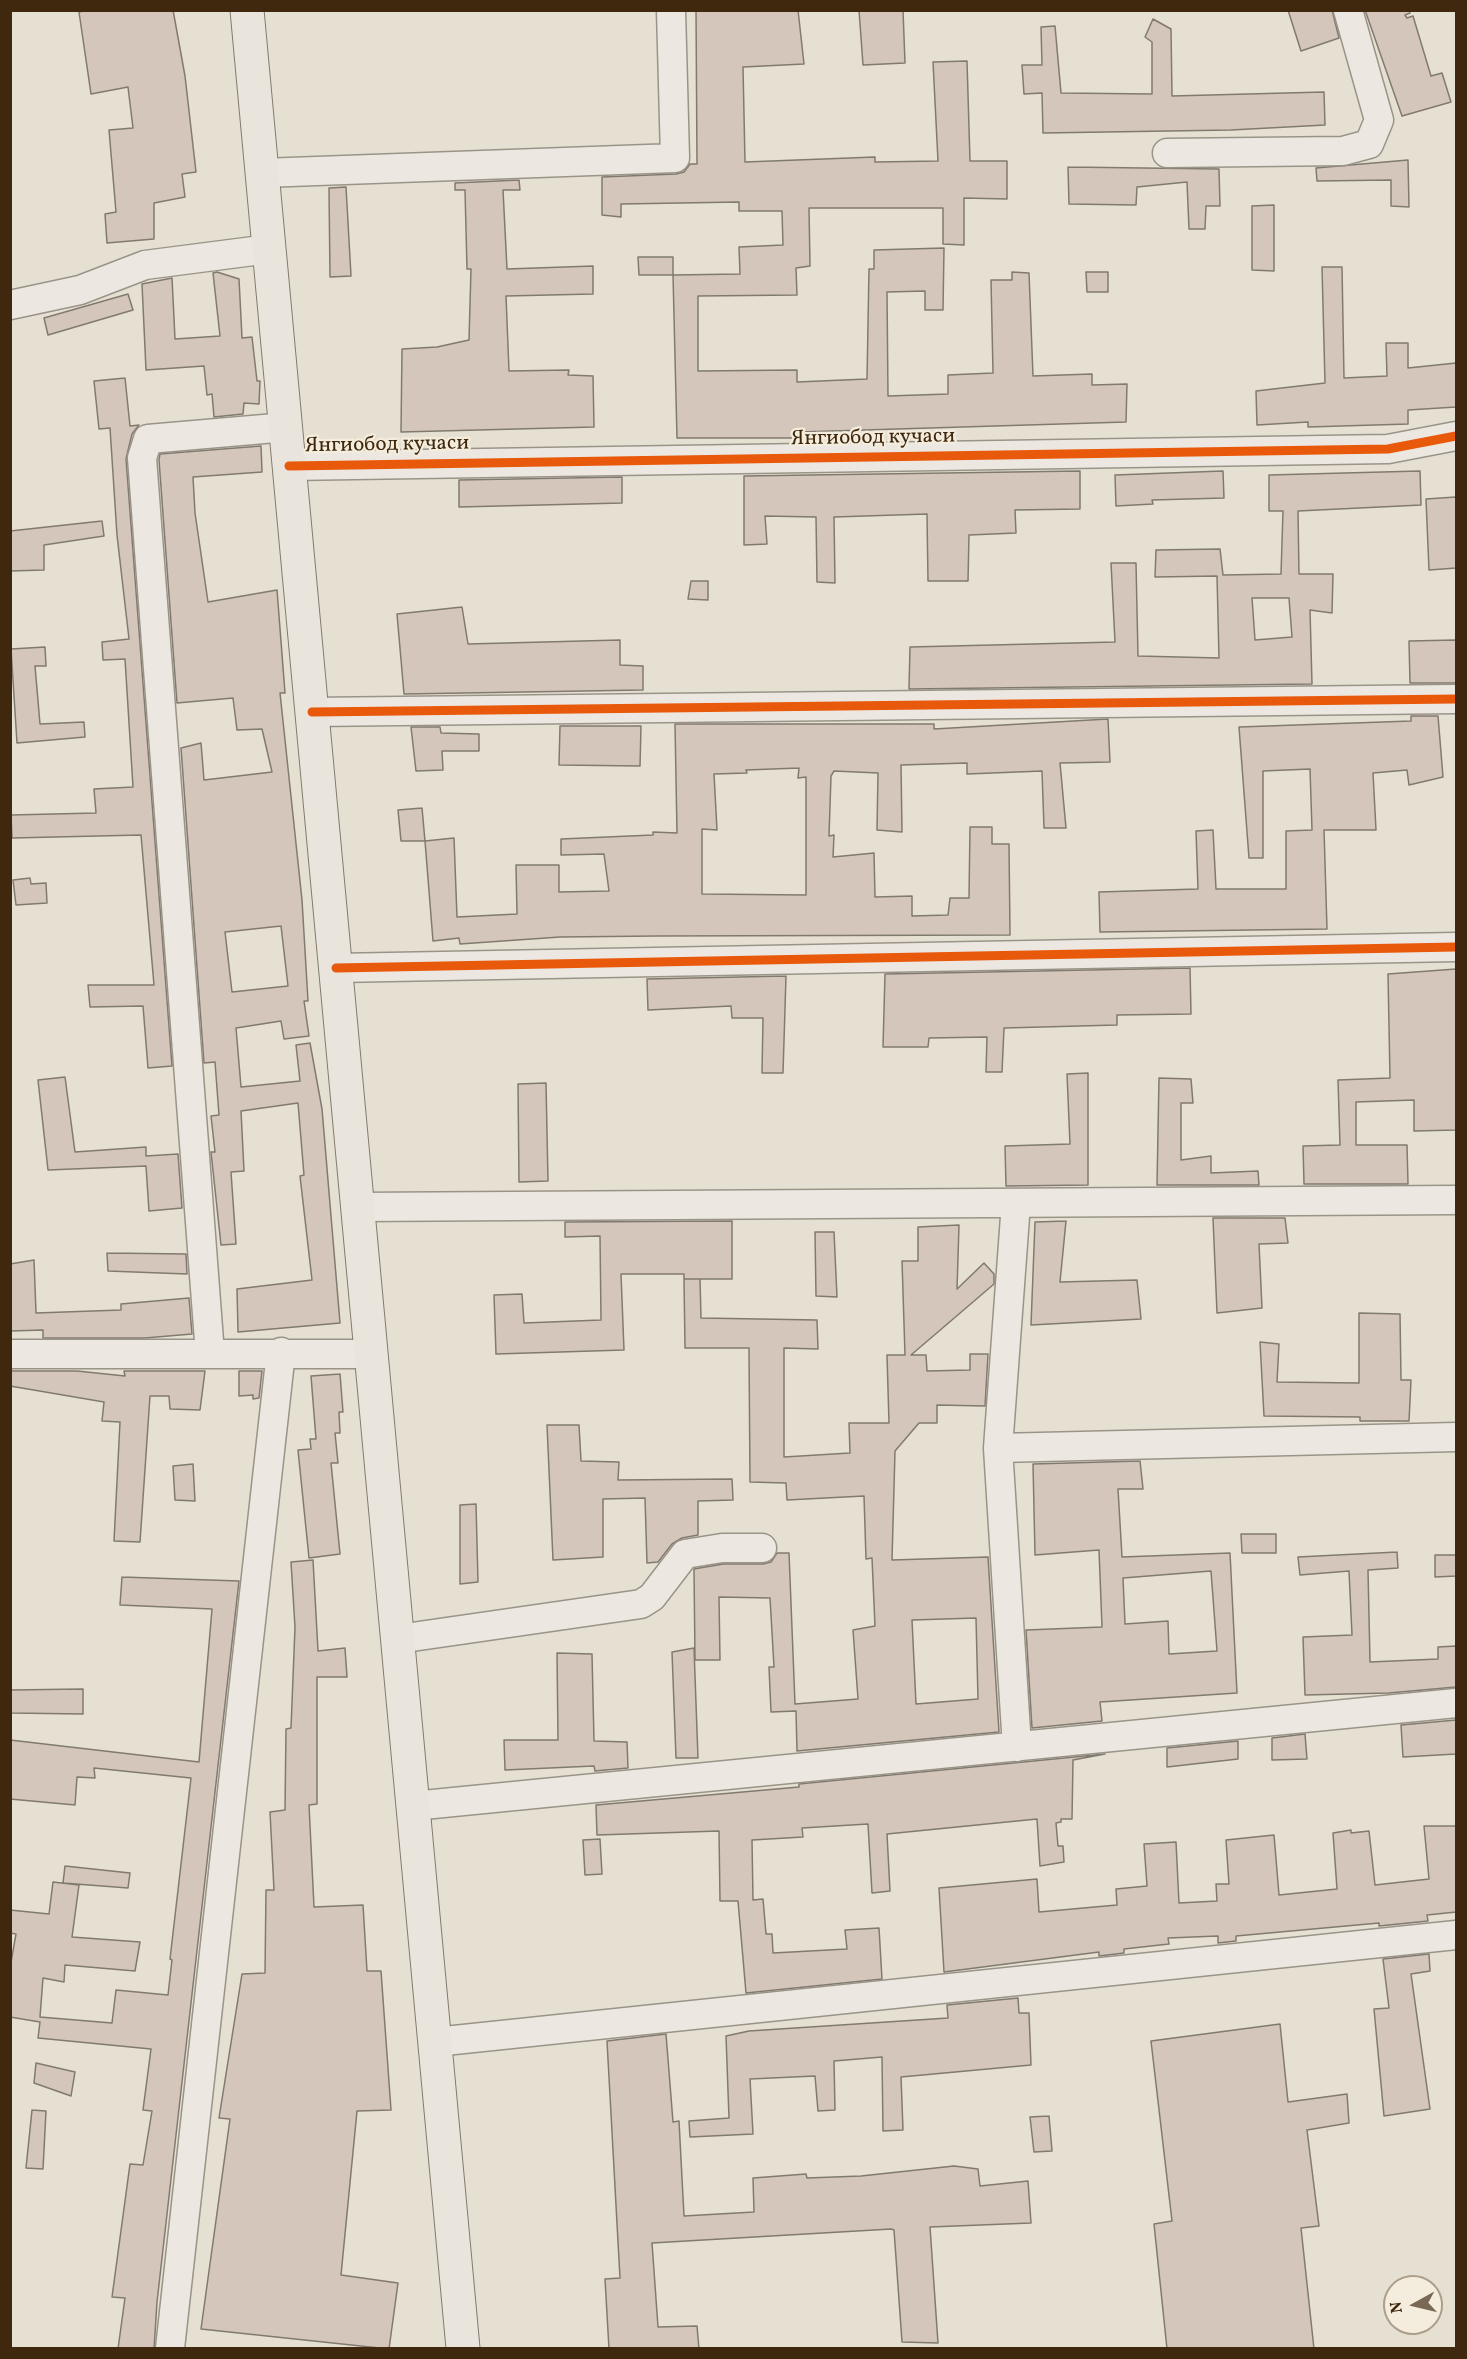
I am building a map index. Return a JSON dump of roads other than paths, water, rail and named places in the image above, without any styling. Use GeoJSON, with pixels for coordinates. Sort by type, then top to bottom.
{"type":"FeatureCollection","features":[{"type":"Feature","properties":{"kind":"main road"},"geometry":{"type":"LineString","coordinates":[[247,10],[463,2349]]}},
{"type":"Feature","properties":{"kind":"street"},"geometry":{"type":"LineString","coordinates":[[262,173],[675,158],[671,10]]}},
{"type":"Feature","properties":{"kind":"street"},"geometry":{"type":"LineString","coordinates":[[1167,153],[1343,151],[1369,144],[1378,120],[1348,10]]}},
{"type":"Feature","properties":{"kind":"street"},"geometry":{"type":"LineString","coordinates":[[10,305],[81,290],[145,265],[269,249]]}},
{"type":"Feature","properties":{"kind":"street"},"geometry":{"type":"LineString","coordinates":[[210,1354],[142,458],[148,439],[287,427]]}},
{"type":"Feature","properties":{"kind":"street","name":"Янгиобод кучаси"},"geometry":{"type":"LineString","coordinates":[[289,466],[1376,449],[1456,436]]}},
{"type":"Feature","properties":{"kind":"street"},"geometry":{"type":"LineString","coordinates":[[312,712],[1456,699]]}},
{"type":"Feature","properties":{"kind":"street"},"geometry":{"type":"LineString","coordinates":[[336,968],[1456,947]]}},
{"type":"Feature","properties":{"kind":"street"},"geometry":{"type":"LineString","coordinates":[[358,1207],[1456,1200]]}},
{"type":"Feature","properties":{"kind":"street"},"geometry":{"type":"LineString","coordinates":[[1016,1203],[998,1448],[1017,1747]]}},
{"type":"Feature","properties":{"kind":"street"},"geometry":{"type":"LineString","coordinates":[[170,2349],[282,1352]]}},
{"type":"Feature","properties":{"kind":"street"},"geometry":{"type":"LineString","coordinates":[[10,1354],[282,1352],[372,1354]]}},
{"type":"Feature","properties":{"kind":"street"},"geometry":{"type":"LineString","coordinates":[[998,1448],[1456,1437]]}},
{"type":"Feature","properties":{"kind":"street"},"geometry":{"type":"LineString","coordinates":[[398,1639],[641,1604],[652,1597],[685,1554],[722,1548],[762,1548]]}},
{"type":"Feature","properties":{"kind":"street"},"geometry":{"type":"LineString","coordinates":[[413,1806],[1456,1703]]}},
{"type":"Feature","properties":{"kind":"street"},"geometry":{"type":"LineString","coordinates":[[435,2042],[1456,1935]]}}]}
